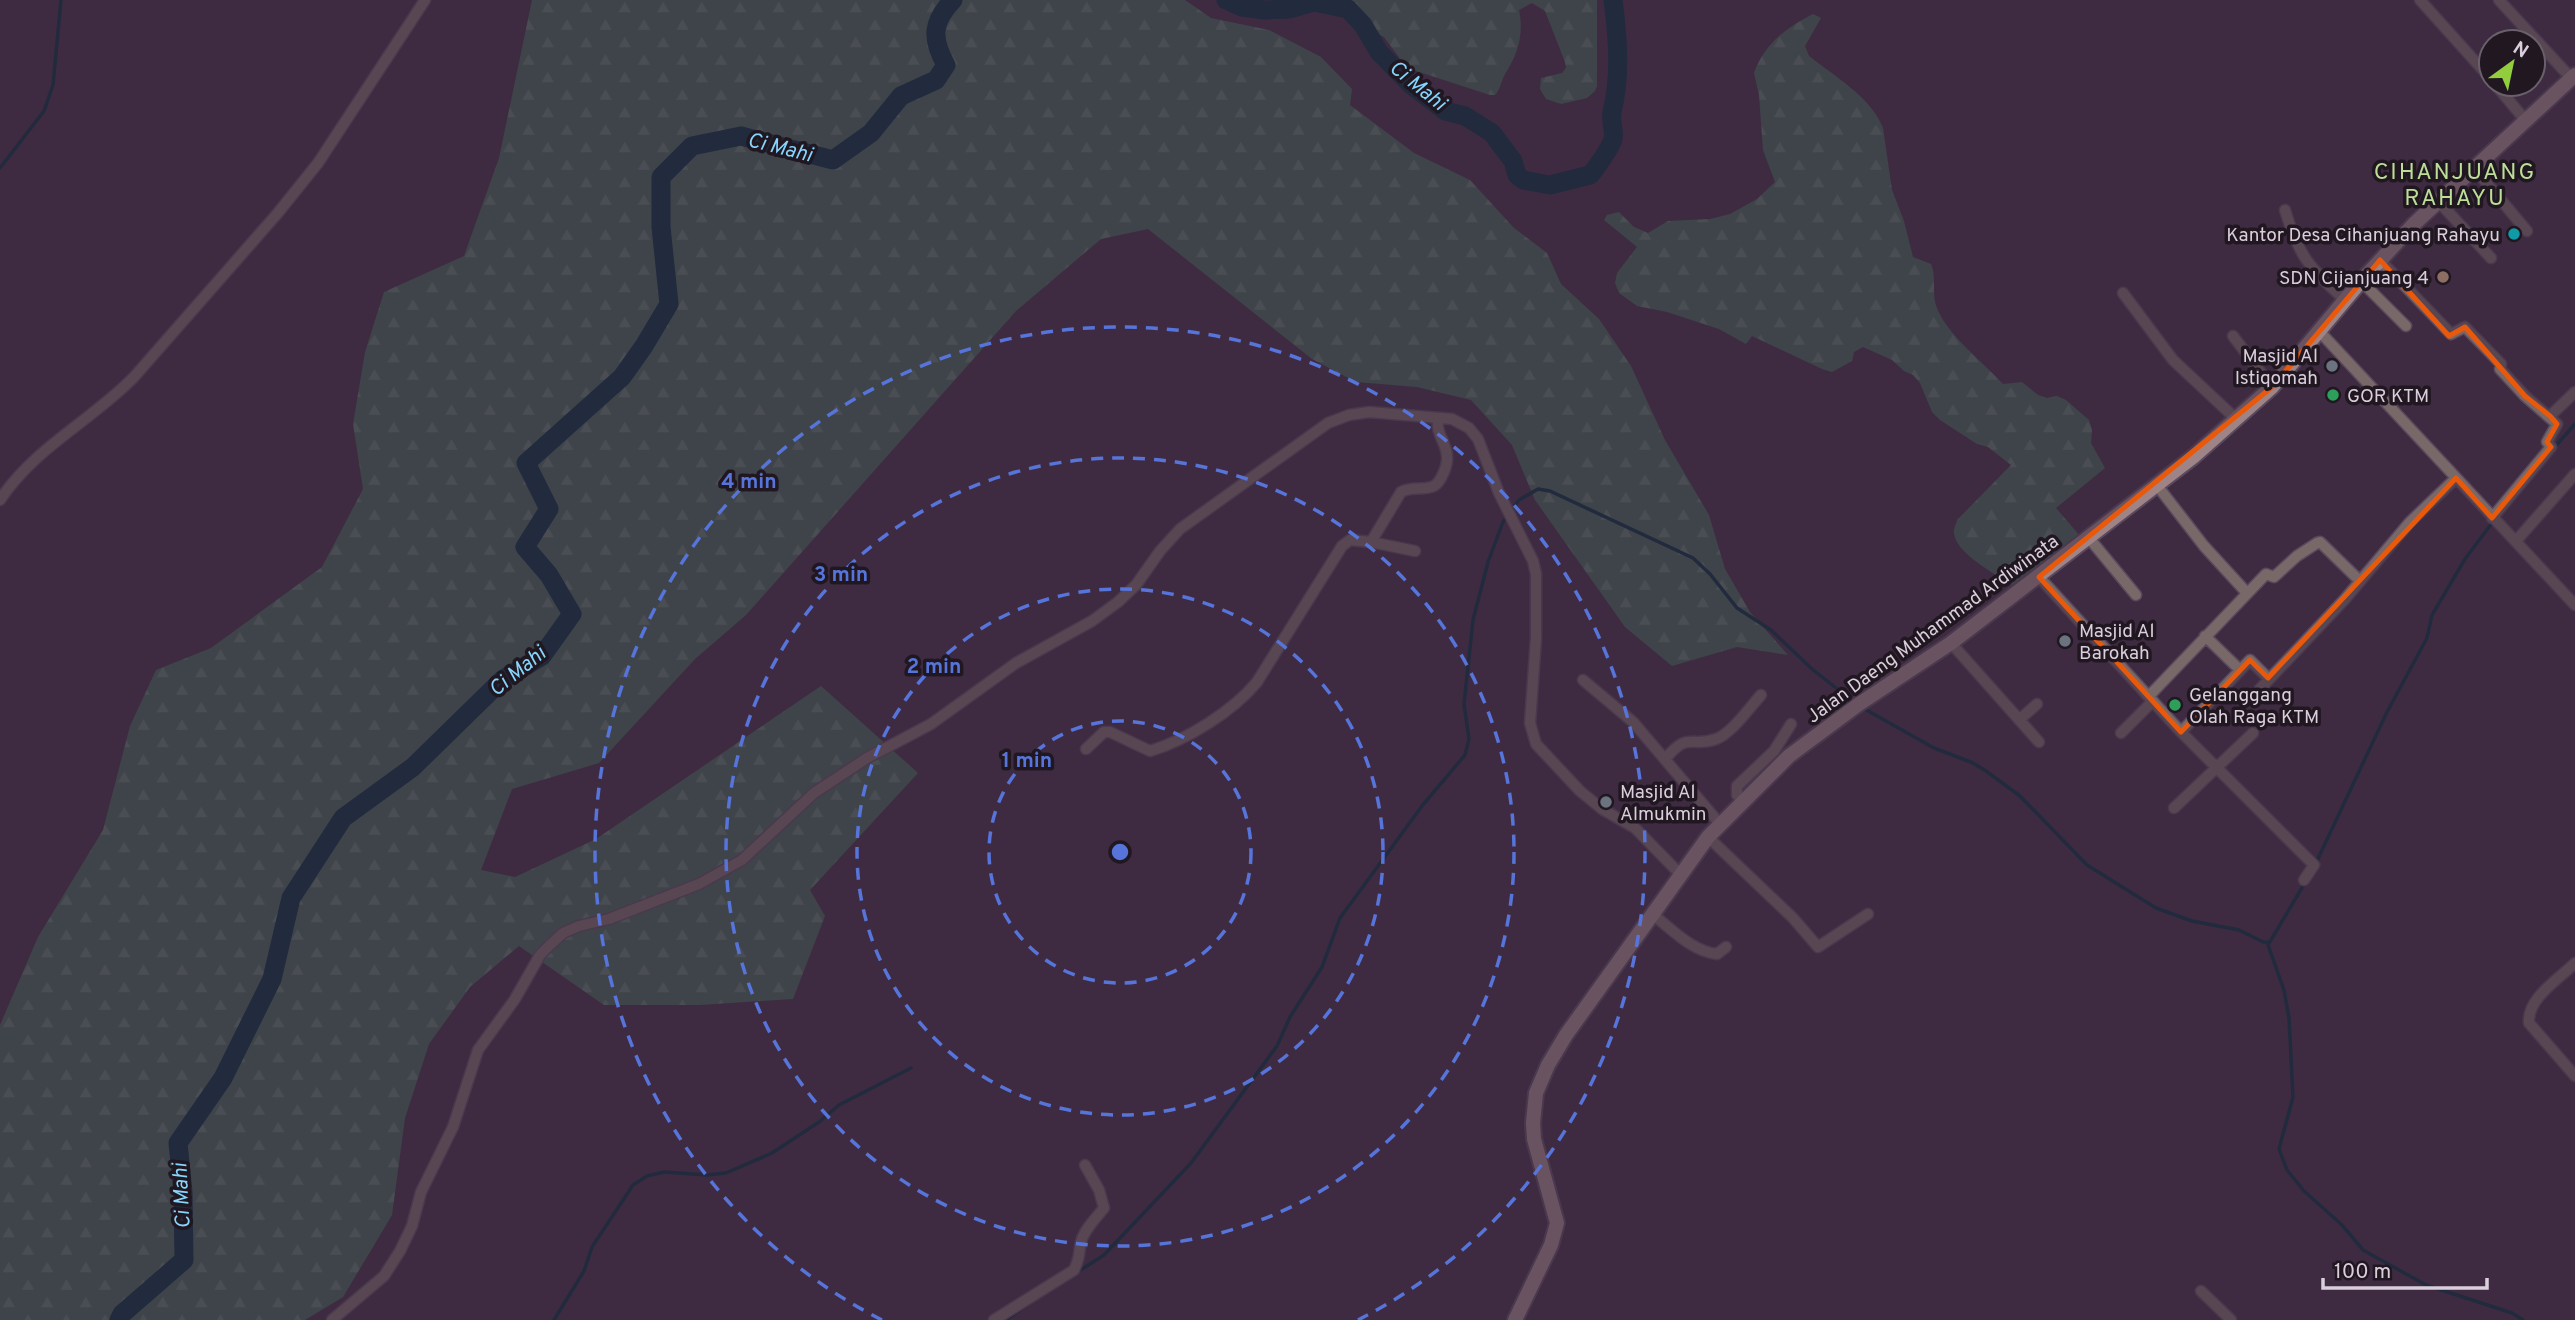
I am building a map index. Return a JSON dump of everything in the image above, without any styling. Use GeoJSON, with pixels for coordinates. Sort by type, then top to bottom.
{"type":"FeatureCollection","features":[{"type":"Feature","properties":{"kind":"main road","name":"Jalan Daeng Muhammad Ardiwinata"},"geometry":{"type":"LineString","coordinates":[[1515,1320],[1551,1245],[1557,1223],[1534,1139],[1536,1093],[1548,1065],[1566,1035],[1708,837],[1789,756],[1859,704],[1951,643],[2193,457],[2272,387],[2361,281],[2438,201],[2573,76]]}},
{"type":"Feature","properties":{"kind":"street"},"geometry":{"type":"LineString","coordinates":[[0,500],[26,466],[119,393],[278,214],[318,163],[425,0]]}},
{"type":"Feature","properties":{"kind":"street"},"geometry":{"type":"LineString","coordinates":[[2420,0],[2477,63]]}},
{"type":"Feature","properties":{"kind":"street"},"geometry":{"type":"LineString","coordinates":[[2498,0],[2573,76]]}},
{"type":"Feature","properties":{"kind":"street"},"geometry":{"type":"LineString","coordinates":[[2507,98],[2526,121]]}},
{"type":"Feature","properties":{"kind":"street"},"geometry":{"type":"LineString","coordinates":[[2474,167],[2527,231]]}},
{"type":"Feature","properties":{"kind":"street"},"geometry":{"type":"LineString","coordinates":[[2438,201],[2491,258]]}},
{"type":"Feature","properties":{"kind":"street"},"geometry":{"type":"LineString","coordinates":[[2285,209],[2295,242],[2303,257],[2345,300]]}},
{"type":"Feature","properties":{"kind":"street"},"geometry":{"type":"LineString","coordinates":[[2380,260],[2451,334],[2465,327],[2501,364],[2500,369],[2525,396],[2557,424],[2547,442],[2551,447],[2492,518]]}},
{"type":"Feature","properties":{"kind":"street"},"geometry":{"type":"LineString","coordinates":[[2361,281],[2406,326]]}},
{"type":"Feature","properties":{"kind":"street"},"geometry":{"type":"LineString","coordinates":[[2123,293],[2180,367],[2235,418]]}},
{"type":"Feature","properties":{"kind":"street"},"geometry":{"type":"LineString","coordinates":[[2320,332],[2575,605]]}},
{"type":"Feature","properties":{"kind":"street"},"geometry":{"type":"LineString","coordinates":[[2233,336],[2272,387]]}},
{"type":"Feature","properties":{"kind":"street"},"geometry":{"type":"LineString","coordinates":[[2550,416],[2575,392]]}},
{"type":"Feature","properties":{"kind":"street"},"geometry":{"type":"LineString","coordinates":[[332,1320],[384,1276],[400,1251],[412,1226],[421,1192],[453,1126],[478,1050],[514,999],[540,955],[563,933],[609,919],[699,884],[741,860],[814,793],[867,758],[931,724],[1016,663],[1092,621],[1118,602],[1180,529],[1328,423],[1349,415],[1369,412],[1452,419],[1478,439],[1499,493],[1533,561],[1538,592],[1530,723],[1536,744],[1580,791],[1602,809],[1636,828],[1680,874]]}},
{"type":"Feature","properties":{"kind":"street"},"geometry":{"type":"LineString","coordinates":[[1371,542],[1401,492],[1410,487],[1431,488],[1440,481],[1448,457],[1437,431],[1438,418]]}},
{"type":"Feature","properties":{"kind":"street"},"geometry":{"type":"LineString","coordinates":[[2516,541],[2575,474]]}},
{"type":"Feature","properties":{"kind":"street"},"geometry":{"type":"LineString","coordinates":[[2259,690],[2360,581],[2410,522],[2456,478]]}},
{"type":"Feature","properties":{"kind":"street"},"geometry":{"type":"LineString","coordinates":[[2156,484],[2204,546],[2247,593]]}},
{"type":"Feature","properties":{"kind":"street"},"geometry":{"type":"LineString","coordinates":[[2089,538],[2136,595]]}},
{"type":"Feature","properties":{"kind":"street"},"geometry":{"type":"LineString","coordinates":[[1086,749],[1104,732],[1110,732],[1150,751],[1163,747],[1223,713],[1247,694],[1258,682],[1342,546],[1350,540],[1415,551]]}},
{"type":"Feature","properties":{"kind":"street"},"geometry":{"type":"LineString","coordinates":[[2120,733],[2206,636],[2266,574],[2274,577],[2297,556],[2320,542],[2360,581]]}},
{"type":"Feature","properties":{"kind":"street"},"geometry":{"type":"LineString","coordinates":[[2039,577],[2181,732],[2314,865],[2304,880]]}},
{"type":"Feature","properties":{"kind":"street"},"geometry":{"type":"LineString","coordinates":[[2206,636],[2240,670]]}},
{"type":"Feature","properties":{"kind":"street"},"geometry":{"type":"LineString","coordinates":[[1951,643],[2039,742]]}},
{"type":"Feature","properties":{"kind":"street"},"geometry":{"type":"LineString","coordinates":[[2181,732],[2250,660],[2268,678]]}},
{"type":"Feature","properties":{"kind":"street"},"geometry":{"type":"LineString","coordinates":[[1583,680],[1633,722],[1720,824]]}},
{"type":"Feature","properties":{"kind":"street"},"geometry":{"type":"LineString","coordinates":[[1666,758],[1685,740],[1717,739],[1761,695]]}},
{"type":"Feature","properties":{"kind":"street"},"geometry":{"type":"LineString","coordinates":[[2019,720],[2037,704]]}},
{"type":"Feature","properties":{"kind":"street"},"geometry":{"type":"LineString","coordinates":[[1743,800],[1737,795],[1737,786],[1774,751],[1791,724]]}},
{"type":"Feature","properties":{"kind":"street"},"geometry":{"type":"LineString","coordinates":[[2175,808],[2253,733]]}},
{"type":"Feature","properties":{"kind":"street"},"geometry":{"type":"LineString","coordinates":[[1708,837],[1793,918],[1818,947],[1868,914]]}},
{"type":"Feature","properties":{"kind":"street"},"geometry":{"type":"LineString","coordinates":[[1652,914],[1694,947],[1707,953],[1717,954],[1726,947]]}},
{"type":"Feature","properties":{"kind":"street"},"geometry":{"type":"LineString","coordinates":[[2575,963],[2538,999],[2528,1013],[2529,1023],[2575,1076]]}},
{"type":"Feature","properties":{"kind":"street"},"geometry":{"type":"LineString","coordinates":[[994,1320],[1074,1270],[1081,1256],[1080,1244],[1104,1208],[1099,1190],[1085,1165]]}},
{"type":"Feature","properties":{"kind":"street"},"geometry":{"type":"LineString","coordinates":[[2201,1291],[2231,1320]]}},
{"type":"Feature","properties":{"kind":"highlighted area"},"geometry":{"type":"Polygon","coordinates":[[[2380,260],[2449,336],[2465,327],[2525,396],[2557,424],[2547,442],[2551,447],[2492,518],[2456,478],[2268,678],[2250,660],[2181,732],[2039,577],[2272,387],[2380,260]]]}},
{"type":"Feature","properties":{"kind":"green space"},"geometry":{"type":"Polygon","coordinates":[[[532,0],[1185,0],[1211,18],[1269,30],[1321,57],[1352,89],[1350,105],[1414,153],[1470,180],[1514,228],[1547,253],[1561,284],[1599,319],[1631,366],[1665,440],[1709,515],[1725,569],[1750,612],[1788,655],[1737,647],[1672,666],[1625,627],[1535,500],[1512,445],[1471,400],[1417,387],[1356,382],[1312,359],[1148,229],[1101,239],[1016,311],[746,615],[695,659],[599,763],[512,789],[481,870],[515,877],[596,839],[821,686],[918,773],[810,890],[825,916],[793,999],[700,1005],[604,1005],[519,946],[470,987],[429,1044],[405,1118],[392,1215],[343,1297],[305,1320],[0,1320],[0,1025],[38,937],[103,830],[130,726],[156,670],[211,648],[322,567],[363,489],[353,424],[365,352],[384,292],[464,256],[499,158],[532,0]]]}},
{"type":"Feature","properties":{"kind":"green space"},"geometry":{"type":"Polygon","coordinates":[[[1317,0],[1597,0],[1597,86],[1587,98],[1561,104],[1546,99],[1540,89],[1541,78],[1562,73],[1566,68],[1545,11],[1532,3],[1519,10],[1521,27],[1516,51],[1497,92],[1490,95],[1407,68],[1384,37],[1343,17],[1317,0]]]}},
{"type":"Feature","properties":{"kind":"green space"},"geometry":{"type":"Polygon","coordinates":[[[1813,14],[1821,18],[1805,46],[1809,56],[1861,97],[1870,106],[1883,128],[1892,190],[1904,221],[1913,257],[1931,264],[1935,303],[1942,318],[1957,338],[2003,384],[2022,382],[2038,395],[2047,398],[2057,396],[2066,400],[2089,420],[2092,430],[2091,443],[2105,468],[2056,508],[2080,536],[2012,585],[1967,554],[1955,538],[1954,530],[1958,519],[2011,465],[1988,447],[1977,444],[1940,420],[1932,412],[1920,383],[1913,375],[1892,360],[1863,347],[1854,352],[1852,361],[1832,372],[1822,369],[1752,336],[1746,344],[1719,329],[1667,312],[1637,306],[1619,293],[1615,283],[1617,273],[1637,247],[1604,220],[1607,215],[1619,212],[1634,227],[1648,233],[1668,221],[1710,219],[1730,214],[1757,199],[1775,182],[1763,150],[1759,95],[1754,73],[1770,45],[1794,25],[1813,14]]]}},
{"type":"Feature","properties":{"kind":"waterway"},"geometry":{"type":"LineString","coordinates":[[0,168],[44,111],[53,85],[61,0]]}},
{"type":"Feature","properties":{"kind":"waterway","name":"Ci Mahi"},"geometry":{"type":"LineString","coordinates":[[119,1320],[122,1314],[184,1260],[183,1192],[178,1143],[223,1078],[272,979],[291,898],[343,818],[413,767],[502,680],[542,656],[572,614],[549,575],[525,547],[549,509],[526,463],[622,377],[669,304],[661,227],[661,177],[692,146],[741,136],[833,160],[871,133],[901,96],[936,80],[946,65],[938,47],[936,31],[941,16],[953,0]]}},
{"type":"Feature","properties":{"kind":"waterway","name":"Ci Mahi"},"geometry":{"type":"LineString","coordinates":[[1226,0],[1242,7],[1265,10],[1290,9],[1314,2],[1348,9],[1363,25],[1379,52],[1410,84],[1445,111],[1465,116],[1492,133],[1513,161],[1517,175],[1523,180],[1550,185],[1590,175],[1613,139],[1612,115],[1618,57],[1613,0]]}},
{"type":"Feature","properties":{"kind":"waterway"},"geometry":{"type":"LineString","coordinates":[[2553,449],[2575,424]]}},
{"type":"Feature","properties":{"kind":"waterway"},"geometry":{"type":"LineString","coordinates":[[1076,1273],[1104,1255],[1191,1163],[1277,1046],[1290,1017],[1322,967],[1340,918],[1422,806],[1465,755],[1469,739],[1464,704],[1473,620],[1488,562],[1503,522],[1519,500],[1538,489],[1550,491],[1693,558],[1710,574],[1737,608],[1771,630],[1812,669],[1850,699]]}},
{"type":"Feature","properties":{"kind":"waterway"},"geometry":{"type":"LineString","coordinates":[[2315,865],[2387,712],[2427,638],[2432,615],[2465,559],[2492,523]]}},
{"type":"Feature","properties":{"kind":"waterway"},"geometry":{"type":"LineString","coordinates":[[1863,708],[1934,748],[1986,771],[2020,796],[2087,865],[2156,908],[2192,921],[2239,930],[2268,942]]}},
{"type":"Feature","properties":{"kind":"waterway"},"geometry":{"type":"LineString","coordinates":[[2306,881],[2268,945],[2284,990],[2289,1018],[2293,1097],[2279,1149],[2287,1170],[2304,1191],[2342,1225],[2363,1250],[2426,1285],[2512,1313],[2523,1320]]}},
{"type":"Feature","properties":{"kind":"waterway"},"geometry":{"type":"LineString","coordinates":[[554,1320],[584,1271],[592,1247],[633,1185],[647,1176],[664,1172],[707,1175],[726,1173],[772,1153],[819,1122],[839,1105],[911,1068]]}},
{"type":"Feature","properties":{"kind":"waterway"},"geometry":{"type":"LineString","coordinates":[[1006,1320],[1034,1300]]}},
{"type":"Feature","properties":{"kind":"place","name":"Kantor Desa Cihanjuang Rahayu"},"geometry":{"type":"Point","coordinates":[2514,234]}},
{"type":"Feature","properties":{"kind":"place","name":"SDN Cijanjuang 4"},"geometry":{"type":"Point","coordinates":[2443,277]}},
{"type":"Feature","properties":{"kind":"place","name":"Masjid Al Istiqomah"},"geometry":{"type":"Point","coordinates":[2332,366]}},
{"type":"Feature","properties":{"kind":"place","name":"GOR KTM"},"geometry":{"type":"Point","coordinates":[2333,395]}},
{"type":"Feature","properties":{"kind":"place","name":"Masjid Al Barokah"},"geometry":{"type":"Point","coordinates":[2065,641]}},
{"type":"Feature","properties":{"kind":"place","name":"Gelanggang Olah Raga KTM"},"geometry":{"type":"Point","coordinates":[2175,705]}},
{"type":"Feature","properties":{"kind":"place","name":"Masjid Al Almukmin"},"geometry":{"type":"Point","coordinates":[1606,802]}},
{"type":"Feature","properties":{"kind":"district","name":"CIHANJUANG RAHAYU"},"geometry":{"type":"Point","coordinates":[2455,184]}}]}
